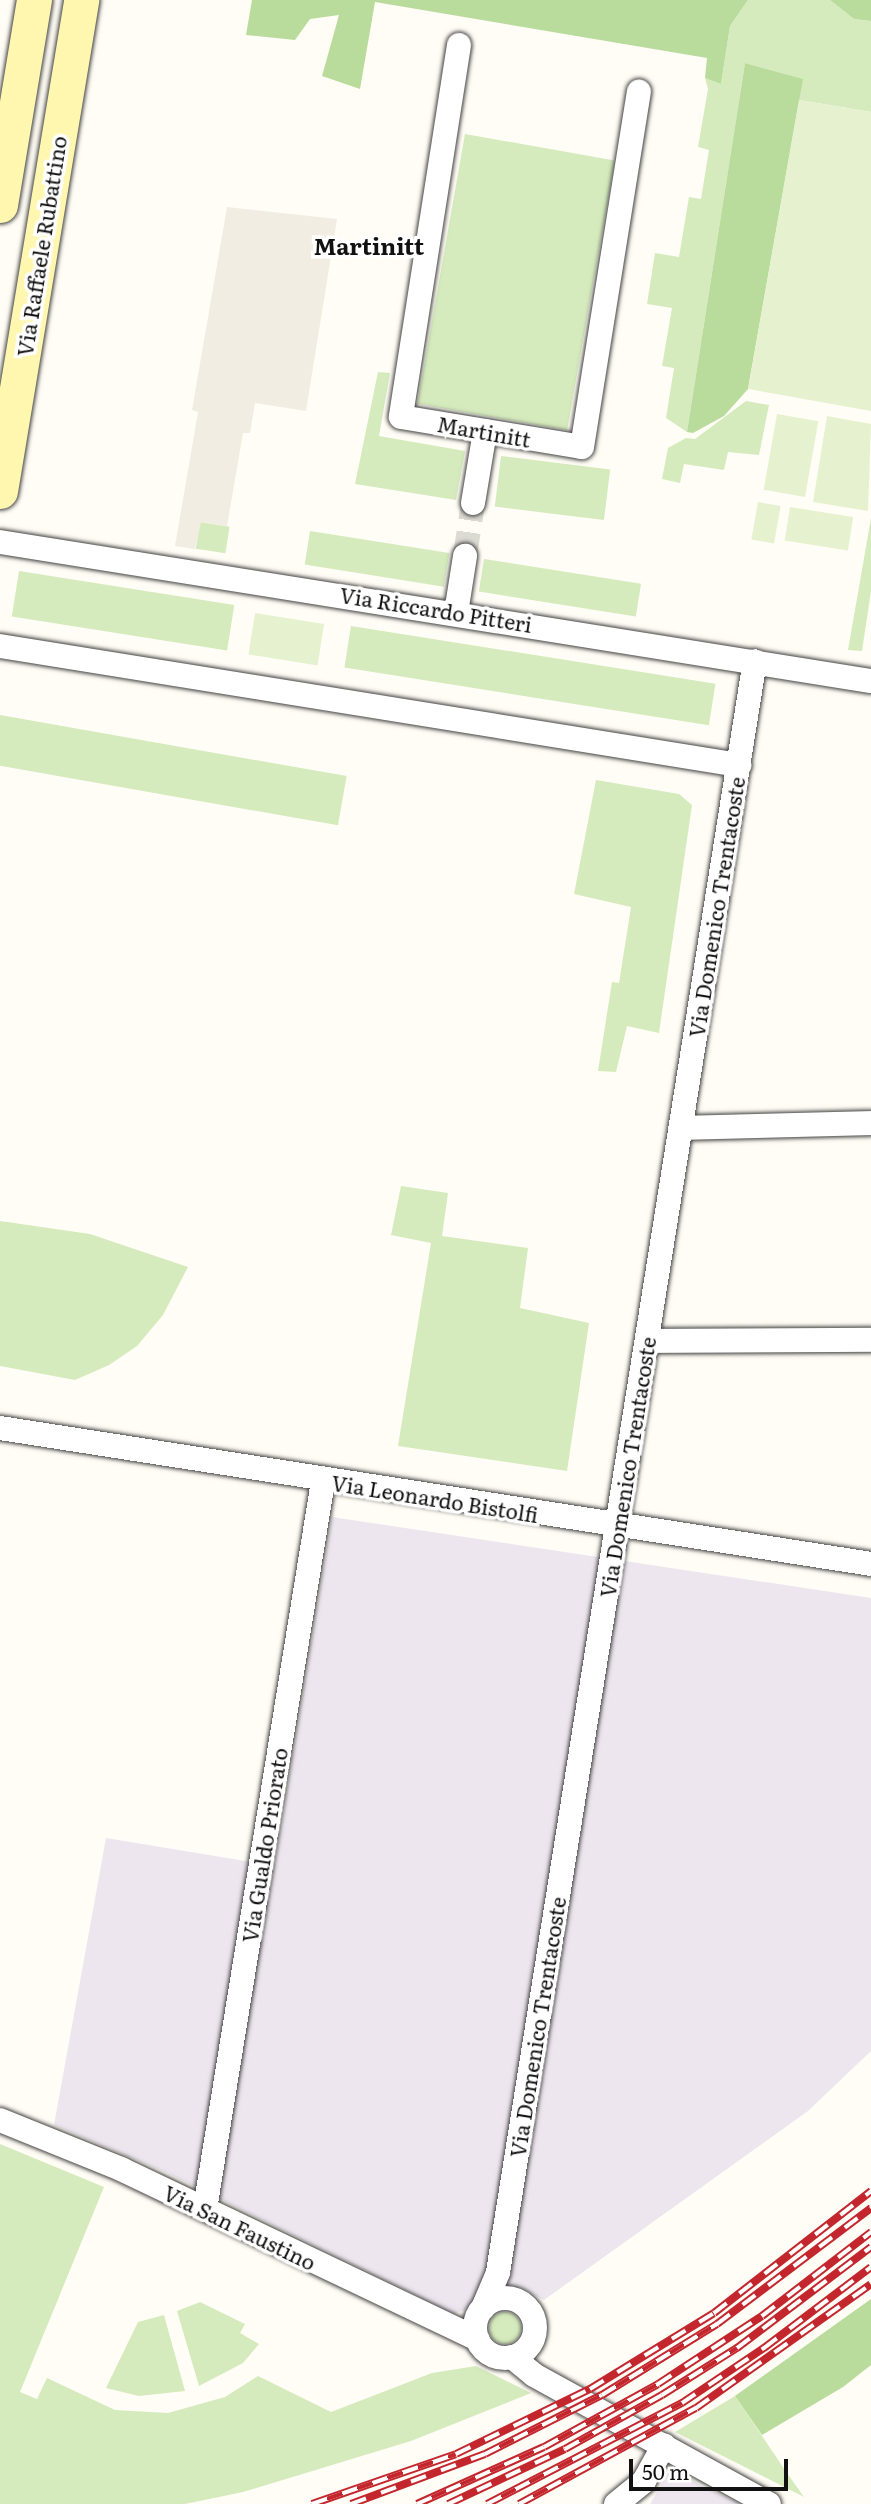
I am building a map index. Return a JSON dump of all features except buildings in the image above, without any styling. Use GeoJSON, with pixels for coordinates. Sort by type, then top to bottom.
{"type":"FeatureCollection","features":[{"type":"Feature","properties":{"kind":"street"},"geometry":{"type":"LineString","coordinates":[[0,205],[34,0]]}},
{"type":"Feature","properties":{"kind":"street","name":"Via Raffaele Rubattino"},"geometry":{"type":"LineString","coordinates":[[0,491],[81,0]]}},
{"type":"Feature","properties":{"kind":"street","name":"Martinitt"},"geometry":{"type":"LineString","coordinates":[[459,45],[401,416],[582,447],[639,92]]}},
{"type":"Feature","properties":{"kind":"street"},"geometry":{"type":"LineString","coordinates":[[474,503],[485,431]]}},
{"type":"Feature","properties":{"kind":"street","name":"Via Riccardo Pitteri"},"geometry":{"type":"LineString","coordinates":[[0,542],[871,681]]}},
{"type":"Feature","properties":{"kind":"street"},"geometry":{"type":"LineString","coordinates":[[456,613],[466,556]]}},
{"type":"Feature","properties":{"kind":"street"},"geometry":{"type":"LineString","coordinates":[[0,646],[739,765]]}},
{"type":"Feature","properties":{"kind":"street","name":"Via Domenico Trentacoste"},"geometry":{"type":"LineString","coordinates":[[482,2308],[498,2272],[755,662]]}},
{"type":"Feature","properties":{"kind":"street"},"geometry":{"type":"LineString","coordinates":[[681,1128],[871,1123]]}},
{"type":"Feature","properties":{"kind":"street"},"geometry":{"type":"LineString","coordinates":[[647,1341],[871,1340]]}},
{"type":"Feature","properties":{"kind":"street","name":"Via Leonardo Bistolfi"},"geometry":{"type":"LineString","coordinates":[[0,1428],[323,1481],[871,1564]]}},
{"type":"Feature","properties":{"kind":"street","name":"Via Gualdo Priorato"},"geometry":{"type":"LineString","coordinates":[[205,2209],[323,1481]]}},
{"type":"Feature","properties":{"kind":"street","name":"Via San Faustino"},"geometry":{"type":"LineString","coordinates":[[0,2120],[205,2209],[477,2339],[493,2355],[512,2357],[534,2375],[769,2504]]}},
{"type":"Feature","properties":{"kind":"street"},"geometry":{"type":"LineString","coordinates":[[498,2272],[513,2299],[529,2310],[535,2328],[528,2347],[512,2357]]}},
{"type":"Feature","properties":{"kind":"street"},"geometry":{"type":"LineString","coordinates":[[477,2339],[475,2323],[482,2308],[498,2298],[513,2299]]}},
{"type":"Feature","properties":{"kind":"street"},"geometry":{"type":"LineString","coordinates":[[616,2504],[644,2481],[664,2445]]}},
{"type":"Feature","properties":{"kind":"shaded area"},"geometry":{"type":"Polygon","coordinates":[[[227,207],[337,219],[306,411],[255,403],[250,433],[243,433],[227,526],[201,522],[195,549],[175,546],[198,412],[192,410],[227,207]]]}},
{"type":"Feature","properties":{"kind":"shaded area"},"geometry":{"type":"Polygon","coordinates":[[[332,1517],[871,1598],[871,2051],[808,2111],[544,2300],[519,2287],[454,2314],[165,2172],[54,2125],[106,1838],[275,1866],[332,1517]]]}},
{"type":"Feature","properties":{"kind":"shaded area"},"geometry":{"type":"Polygon","coordinates":[[[671,2468],[702,2486],[741,2504],[650,2504],[671,2468]]]}},
{"type":"Feature","properties":{"kind":"green space"},"geometry":{"type":"Polygon","coordinates":[[[252,0],[748,0],[730,26],[721,84],[705,78],[707,58],[375,2],[360,89],[322,76],[339,15],[310,19],[295,40],[246,35],[252,0]]]}},
{"type":"Feature","properties":{"kind":"green space"},"geometry":{"type":"Polygon","coordinates":[[[748,0],[830,0],[854,19],[871,21],[871,112],[799,100],[802,79],[745,63],[687,432],[666,418],[674,368],[662,366],[672,308],[647,304],[655,253],[679,257],[689,197],[701,199],[709,150],[698,147],[708,89],[705,78],[721,84],[730,26],[748,0]]]}},
{"type":"Feature","properties":{"kind":"green space"},"geometry":{"type":"Polygon","coordinates":[[[830,0],[871,0],[871,21],[854,19],[830,0]]]}},
{"type":"Feature","properties":{"kind":"green space"},"geometry":{"type":"Polygon","coordinates":[[[745,63],[803,79],[748,389],[724,416],[693,433],[687,432],[745,63]]]}},
{"type":"Feature","properties":{"kind":"green space"},"geometry":{"type":"Polygon","coordinates":[[[799,100],[871,112],[871,411],[748,389],[799,100]]]}},
{"type":"Feature","properties":{"kind":"green space"},"geometry":{"type":"Polygon","coordinates":[[[465,134],[615,160],[567,430],[417,404],[465,134]]]}},
{"type":"Feature","properties":{"kind":"green space"},"geometry":{"type":"Polygon","coordinates":[[[378,372],[390,373],[379,436],[465,451],[456,500],[355,484],[378,372]]]}},
{"type":"Feature","properties":{"kind":"green space"},"geometry":{"type":"Polygon","coordinates":[[[746,401],[769,405],[759,455],[728,452],[724,470],[684,464],[680,483],[662,479],[668,448],[686,438],[695,439],[746,401]]]}},
{"type":"Feature","properties":{"kind":"green space"},"geometry":{"type":"Polygon","coordinates":[[[777,414],[818,421],[805,497],[764,490],[777,414]]]}},
{"type":"Feature","properties":{"kind":"green space"},"geometry":{"type":"Polygon","coordinates":[[[827,416],[871,424],[868,511],[813,502],[827,416]]]}},
{"type":"Feature","properties":{"kind":"green space"},"geometry":{"type":"Polygon","coordinates":[[[501,456],[610,469],[604,520],[495,507],[501,456]]]}},
{"type":"Feature","properties":{"kind":"green space"},"geometry":{"type":"Polygon","coordinates":[[[758,502],[781,506],[774,543],[751,539],[758,502]]]}},
{"type":"Feature","properties":{"kind":"green space"},"geometry":{"type":"Polygon","coordinates":[[[790,507],[853,517],[848,551],[785,541],[790,507]]]}},
{"type":"Feature","properties":{"kind":"green space"},"geometry":{"type":"Polygon","coordinates":[[[871,518],[871,591],[862,651],[848,650],[871,518]]]}},
{"type":"Feature","properties":{"kind":"green space"},"geometry":{"type":"Polygon","coordinates":[[[200,522],[230,527],[225,553],[196,549],[200,522]]]}},
{"type":"Feature","properties":{"kind":"green space"},"geometry":{"type":"Polygon","coordinates":[[[310,531],[449,553],[444,587],[305,565],[310,531]]]}},
{"type":"Feature","properties":{"kind":"green space"},"geometry":{"type":"Polygon","coordinates":[[[484,559],[641,584],[636,616],[479,592],[484,559]]]}},
{"type":"Feature","properties":{"kind":"green space"},"geometry":{"type":"Polygon","coordinates":[[[19,571],[234,605],[227,651],[12,616],[19,571]]]}},
{"type":"Feature","properties":{"kind":"green space"},"geometry":{"type":"Polygon","coordinates":[[[255,613],[324,624],[318,665],[248,654],[255,613]]]}},
{"type":"Feature","properties":{"kind":"green space"},"geometry":{"type":"Polygon","coordinates":[[[351,626],[715,684],[709,725],[344,667],[351,626]]]}},
{"type":"Feature","properties":{"kind":"green space"},"geometry":{"type":"Polygon","coordinates":[[[0,715],[347,776],[338,825],[0,766],[0,715]]]}},
{"type":"Feature","properties":{"kind":"green space"},"geometry":{"type":"Polygon","coordinates":[[[596,780],[679,794],[692,805],[659,1033],[627,1026],[616,1072],[598,1071],[612,982],[619,983],[631,907],[574,894],[596,780]]]}},
{"type":"Feature","properties":{"kind":"green space"},"geometry":{"type":"Polygon","coordinates":[[[401,1186],[448,1193],[442,1236],[528,1248],[520,1308],[589,1323],[567,1471],[398,1446],[431,1243],[391,1235],[401,1186]]]}},
{"type":"Feature","properties":{"kind":"green space"},"geometry":{"type":"Polygon","coordinates":[[[0,1221],[90,1234],[188,1267],[163,1315],[137,1346],[109,1365],[75,1380],[0,1366],[0,1221]]]}},
{"type":"Feature","properties":{"kind":"green space"},"geometry":{"type":"Polygon","coordinates":[[[0,2144],[104,2187],[20,2392],[37,2399],[47,2378],[115,2410],[168,2413],[225,2397],[258,2376],[331,2412],[432,2373],[476,2366],[531,2393],[411,2441],[243,2492],[185,2504],[0,2504],[0,2144]]]}},
{"type":"Feature","properties":{"kind":"green space"},"geometry":{"type":"Polygon","coordinates":[[[871,2299],[871,2365],[843,2387],[762,2435],[735,2396],[871,2299]]]}},
{"type":"Feature","properties":{"kind":"green space"},"geometry":{"type":"Polygon","coordinates":[[[200,2302],[245,2324],[240,2333],[259,2344],[243,2363],[199,2386],[177,2311],[200,2302]]]}},
{"type":"Feature","properties":{"kind":"green space"},"geometry":{"type":"Polygon","coordinates":[[[505,2312],[516,2317],[521,2328],[516,2339],[505,2344],[494,2339],[489,2328],[494,2317],[505,2312]]]}},
{"type":"Feature","properties":{"kind":"green space"},"geometry":{"type":"Polygon","coordinates":[[[164,2315],[185,2391],[139,2396],[106,2388],[138,2322],[164,2315]]]}},
{"type":"Feature","properties":{"kind":"green space"},"geometry":{"type":"Polygon","coordinates":[[[735,2396],[787,2473],[804,2497],[675,2432],[735,2396]]]}},
{"type":"Feature","properties":{"kind":"tunnel"},"geometry":{"type":"LineString","coordinates":[[465,556],[473,503]]}},
{"type":"Feature","properties":{"kind":"railway"},"geometry":{"type":"LineString","coordinates":[[312,2504],[456,2454],[590,2389],[714,2313],[871,2191]]}},
{"type":"Feature","properties":{"kind":"railway"},"geometry":{"type":"LineString","coordinates":[[351,2504],[485,2454],[602,2395],[717,2324],[871,2208]]}},
{"type":"Feature","properties":{"kind":"railway"},"geometry":{"type":"LineString","coordinates":[[417,2504],[544,2447],[658,2384],[762,2316],[871,2232]]}},
{"type":"Feature","properties":{"kind":"railway"},"geometry":{"type":"LineString","coordinates":[[448,2504],[565,2449],[662,2395],[737,2348],[871,2247]]}},
{"type":"Feature","properties":{"kind":"railway"},"geometry":{"type":"LineString","coordinates":[[487,2504],[682,2403],[764,2348],[871,2267]]}},
{"type":"Feature","properties":{"kind":"railway"},"geometry":{"type":"LineString","coordinates":[[519,2504],[696,2408],[871,2284]]}},
{"type":"Feature","properties":{"kind":"district","name":"Martinitt"},"geometry":{"type":"Point","coordinates":[369,245]}}]}
